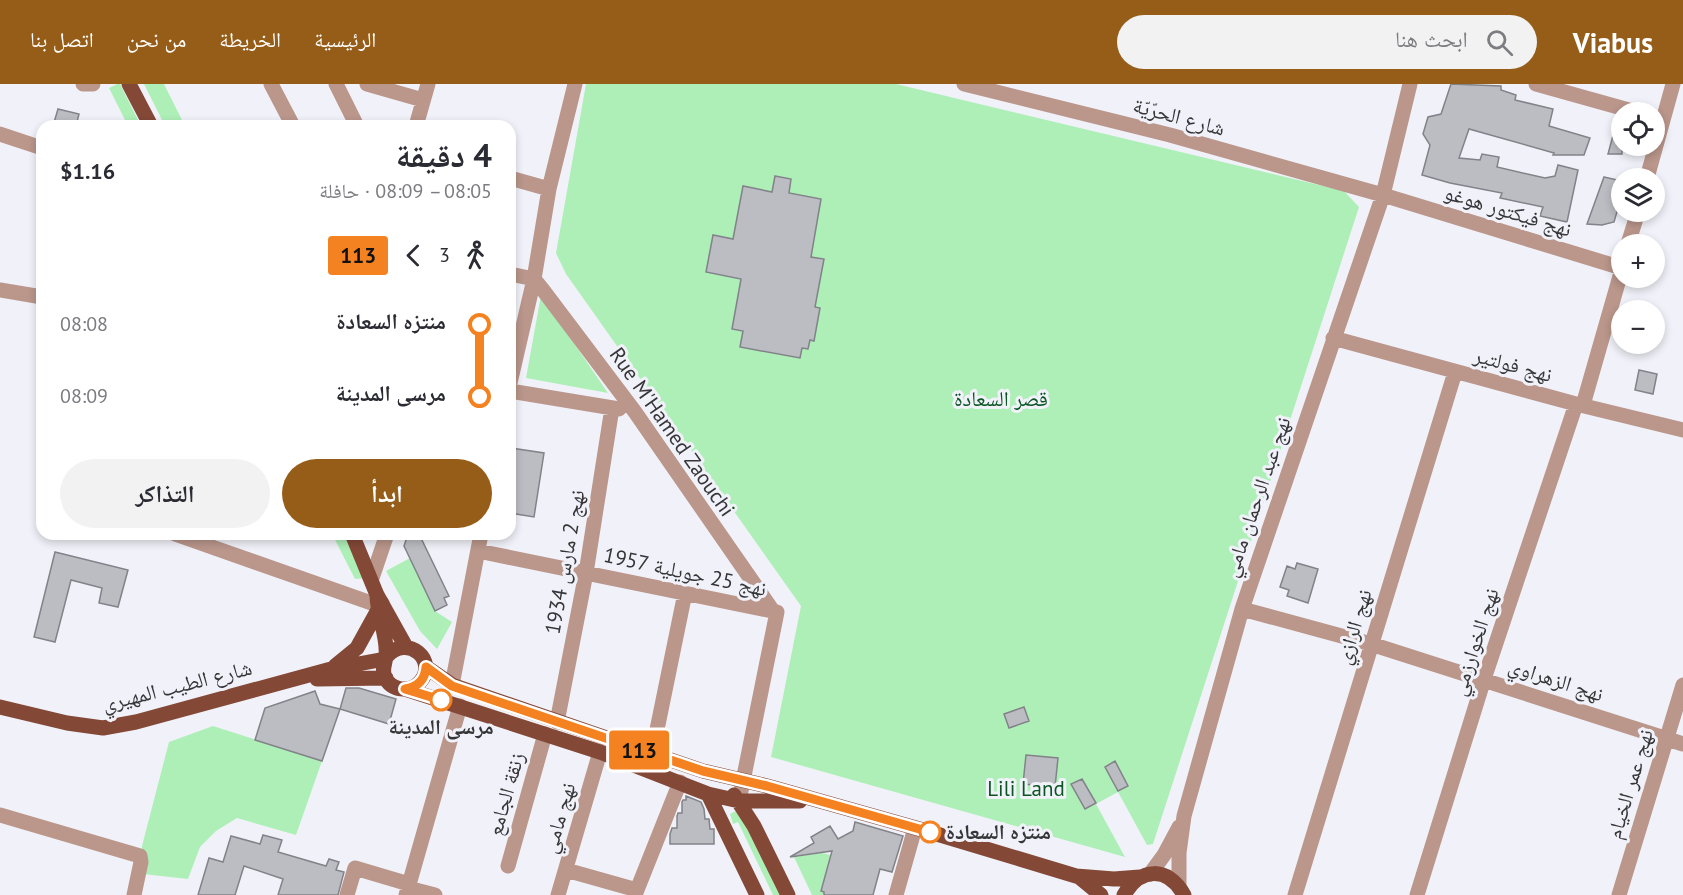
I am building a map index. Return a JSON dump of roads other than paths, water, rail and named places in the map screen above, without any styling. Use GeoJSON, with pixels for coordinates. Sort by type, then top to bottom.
{"type":"FeatureCollection","features":[{"type":"Feature","properties":{"kind":"main road"},"geometry":{"type":"LineString","coordinates":[[129,84],[148,120]]}},
{"type":"Feature","properties":{"kind":"main road"},"geometry":{"type":"LineString","coordinates":[[355,540],[372,578],[379,603],[386,657],[383,669],[386,678],[397,688],[600,752],[708,794],[739,801],[818,802]]}},
{"type":"Feature","properties":{"kind":"main road"},"geometry":{"type":"LineString","coordinates":[[379,603],[406,647]]}},
{"type":"Feature","properties":{"kind":"main road"},"geometry":{"type":"LineString","coordinates":[[331,669],[357,648],[379,603]]}},
{"type":"Feature","properties":{"kind":"main road"},"geometry":{"type":"LineString","coordinates":[[386,657],[395,649],[406,647],[416,650],[423,657],[426,667],[422,680],[418,685],[405,689]]}},
{"type":"Feature","properties":{"kind":"main road","name":"شارع الطيب المهيري"},"geometry":{"type":"LineString","coordinates":[[0,707],[67,723],[103,728],[136,722],[331,669],[386,657]]}},
{"type":"Feature","properties":{"kind":"main road"},"geometry":{"type":"LineString","coordinates":[[426,667],[452,686],[703,771],[767,786],[1079,877],[1114,879],[1145,875],[1166,876],[1183,893]]}},
{"type":"Feature","properties":{"kind":"main road","name":"شارع الطيب المهيري"},"geometry":{"type":"LineString","coordinates":[[293,679],[386,678]]}},
{"type":"Feature","properties":{"kind":"main road"},"geometry":{"type":"LineString","coordinates":[[703,771],[726,787],[739,801],[788,895]]}},
{"type":"Feature","properties":{"kind":"main road"},"geometry":{"type":"LineString","coordinates":[[720,816],[752,791],[767,786]]}},
{"type":"Feature","properties":{"kind":"main road"},"geometry":{"type":"LineString","coordinates":[[708,794],[757,895]]}},
{"type":"Feature","properties":{"kind":"main road"},"geometry":{"type":"LineString","coordinates":[[1124,895],[1131,884],[1145,875]]}},
{"type":"Feature","properties":{"kind":"main road"},"geometry":{"type":"LineString","coordinates":[[1079,877],[1101,895]]}},
{"type":"Feature","properties":{"kind":"street"},"geometry":{"type":"LineString","coordinates":[[83,84],[93,84]]}},
{"type":"Feature","properties":{"kind":"street"},"geometry":{"type":"LineString","coordinates":[[272,84],[289,120]]}},
{"type":"Feature","properties":{"kind":"street"},"geometry":{"type":"LineString","coordinates":[[336,84],[354,120]]}},
{"type":"Feature","properties":{"kind":"street"},"geometry":{"type":"LineString","coordinates":[[367,84],[423,100]]}},
{"type":"Feature","properties":{"kind":"street"},"geometry":{"type":"LineString","coordinates":[[418,120],[428,84]]}},
{"type":"Feature","properties":{"kind":"street"},"geometry":{"type":"LineString","coordinates":[[516,357],[534,279],[549,189],[575,84]]}},
{"type":"Feature","properties":{"kind":"street","name":"شارع الحرّيّة"},"geometry":{"type":"LineString","coordinates":[[964,84],[1170,135],[1383,195]]}},
{"type":"Feature","properties":{"kind":"street","name":"نهج عبد الرحمان مامي"},"geometry":{"type":"LineString","coordinates":[[1184,816],[1242,609],[1383,195],[1410,84]]}},
{"type":"Feature","properties":{"kind":"street"},"geometry":{"type":"LineString","coordinates":[[1536,84],[1611,105]]}},
{"type":"Feature","properties":{"kind":"street"},"geometry":{"type":"LineString","coordinates":[[1665,104],[1673,84]]}},
{"type":"Feature","properties":{"kind":"street"},"geometry":{"type":"LineString","coordinates":[[0,134],[36,145]]}},
{"type":"Feature","properties":{"kind":"street"},"geometry":{"type":"LineString","coordinates":[[516,180],[549,189]]}},
{"type":"Feature","properties":{"kind":"street","name":"نهج فيكتور هوغو"},"geometry":{"type":"LineString","coordinates":[[1383,195],[1611,265]]}},
{"type":"Feature","properties":{"kind":"street"},"geometry":{"type":"LineString","coordinates":[[516,275],[534,279]]}},
{"type":"Feature","properties":{"kind":"street","name":"Rue M'Hamed Zaouchi"},"geometry":{"type":"LineString","coordinates":[[534,279],[635,412],[775,612]]}},
{"type":"Feature","properties":{"kind":"street","name":"نهج الخوارزمي"},"geometry":{"type":"LineString","coordinates":[[1417,895],[1484,679],[1580,405],[1616,288]]}},
{"type":"Feature","properties":{"kind":"street"},"geometry":{"type":"LineString","coordinates":[[0,290],[36,296]]}},
{"type":"Feature","properties":{"kind":"street","name":"نهج فولتير"},"geometry":{"type":"LineString","coordinates":[[1333,338],[1580,405],[1683,430]]}},
{"type":"Feature","properties":{"kind":"street","name":"نهج الرازي"},"geometry":{"type":"LineString","coordinates":[[1295,895],[1455,372]]}},
{"type":"Feature","properties":{"kind":"street"},"geometry":{"type":"LineString","coordinates":[[516,392],[635,412]]}},
{"type":"Feature","properties":{"kind":"street","name":"نهج 2 مارس 1934"},"geometry":{"type":"LineString","coordinates":[[557,722],[586,573],[612,408]]}},
{"type":"Feature","properties":{"kind":"street"},"geometry":{"type":"LineString","coordinates":[[193,540],[379,603]]}},
{"type":"Feature","properties":{"kind":"street"},"geometry":{"type":"LineString","coordinates":[[372,578],[385,540]]}},
{"type":"Feature","properties":{"kind":"street"},"geometry":{"type":"LineString","coordinates":[[452,686],[480,540]]}},
{"type":"Feature","properties":{"kind":"street","name":"نهج 25 جويلية 1957"},"geometry":{"type":"LineString","coordinates":[[478,551],[775,612]]}},
{"type":"Feature","properties":{"kind":"street"},"geometry":{"type":"LineString","coordinates":[[652,754],[686,593]]}},
{"type":"Feature","properties":{"kind":"street","name":"نهج الزهراوي"},"geometry":{"type":"LineString","coordinates":[[1242,609],[1371,644],[1683,744]]}},
{"type":"Feature","properties":{"kind":"street"},"geometry":{"type":"LineString","coordinates":[[739,801],[775,612]]}},
{"type":"Feature","properties":{"kind":"street","name":"نهج عمر الخيام"},"geometry":{"type":"LineString","coordinates":[[1619,895],[1683,685]]}},
{"type":"Feature","properties":{"kind":"street"},"geometry":{"type":"LineString","coordinates":[[408,889],[460,706]]}},
{"type":"Feature","properties":{"kind":"street","name":"زنقة الجامع"},"geometry":{"type":"LineString","coordinates":[[508,866],[545,734]]}},
{"type":"Feature","properties":{"kind":"street","name":"نهج مامي"},"geometry":{"type":"LineString","coordinates":[[558,895],[600,752]]}},
{"type":"Feature","properties":{"kind":"street"},"geometry":{"type":"LineString","coordinates":[[566,870],[636,893],[680,782]]}},
{"type":"Feature","properties":{"kind":"street"},"geometry":{"type":"LineString","coordinates":[[0,815],[140,856],[141,862],[134,895]]}},
{"type":"Feature","properties":{"kind":"street"},"geometry":{"type":"LineString","coordinates":[[1145,875],[1164,855],[1184,816]]}},
{"type":"Feature","properties":{"kind":"street"},"geometry":{"type":"LineString","coordinates":[[1183,893],[1179,853],[1184,816]]}},
{"type":"Feature","properties":{"kind":"street"},"geometry":{"type":"LineString","coordinates":[[896,895],[915,828]]}},
{"type":"Feature","properties":{"kind":"street"},"geometry":{"type":"LineString","coordinates":[[347,895],[354,868],[408,889],[435,895]]}},
{"type":"Feature","properties":{"kind":"place","name":"مرسى المدينة"},"geometry":{"type":"Point","coordinates":[441,700]}},
{"type":"Feature","properties":{"kind":"place","name":"منتزه السعادة"},"geometry":{"type":"Point","coordinates":[930,832]}},
{"type":"Feature","properties":{"kind":"park label","name":"قصر السعادة"},"geometry":{"type":"Point","coordinates":[1001,399]}},
{"type":"Feature","properties":{"kind":"park label","name":"Lili Land"},"geometry":{"type":"Point","coordinates":[1026,789]}}]}
